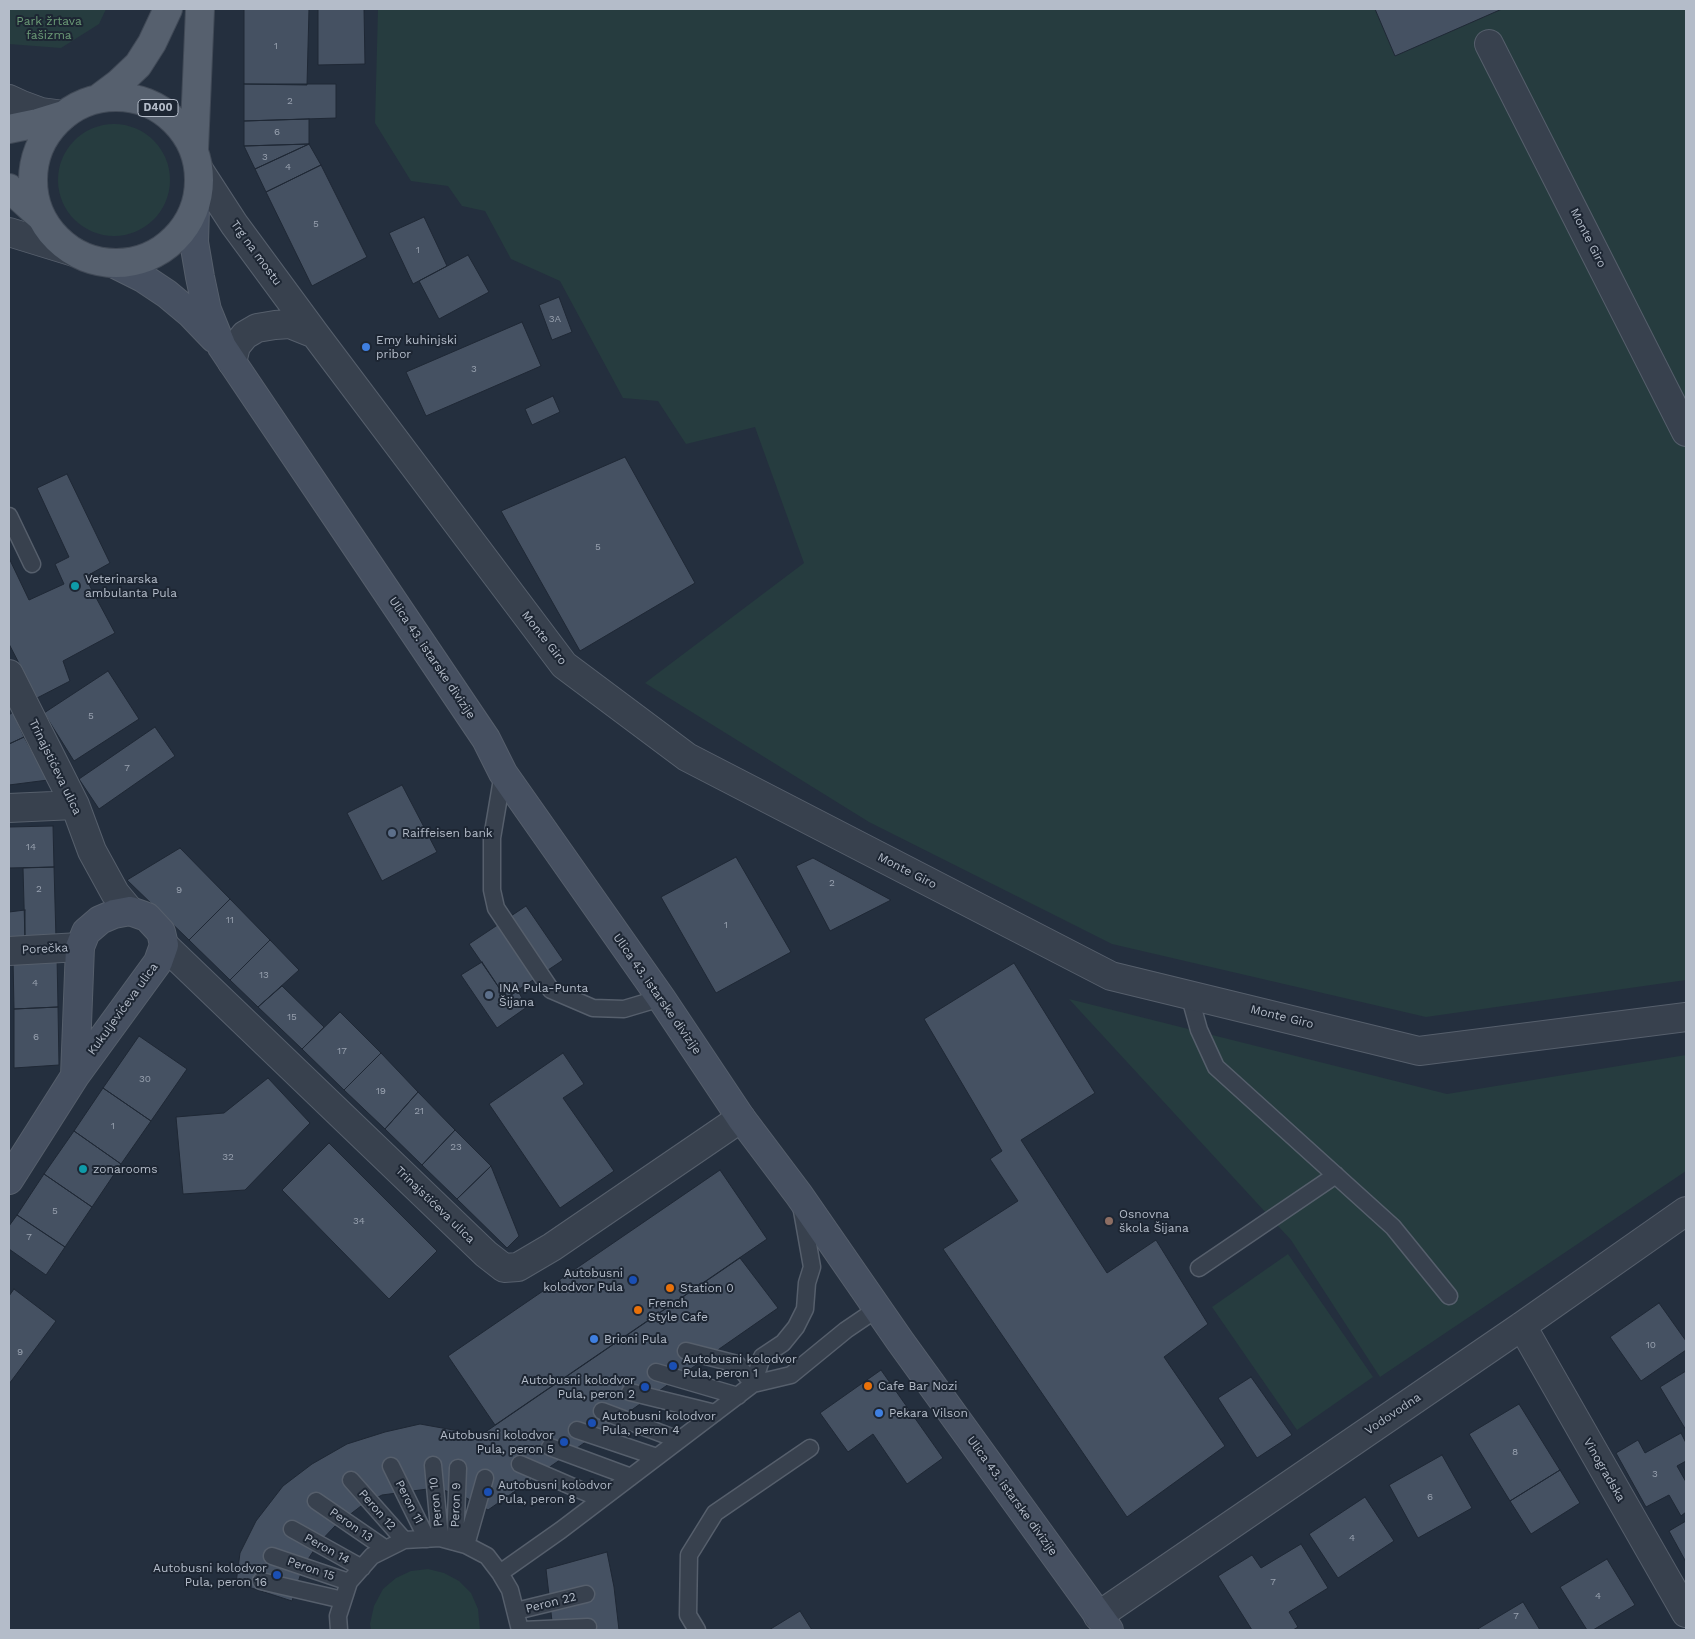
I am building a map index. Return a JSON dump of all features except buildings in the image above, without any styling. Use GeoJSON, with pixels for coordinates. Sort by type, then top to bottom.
{"type":"FeatureCollection","features":[{"type":"Feature","properties":{"kind":"main road","name":"Trg na mostu"},"geometry":{"type":"LineString","coordinates":[[99,98],[138,65],[152,43],[168,9]]}},
{"type":"Feature","properties":{"kind":"main road","name":"Trg na mostu"},"geometry":{"type":"LineString","coordinates":[[9,188],[42,217],[56,237],[74,252],[93,260],[113,263],[139,260],[163,249],[182,231],[195,208],[199,189],[196,160],[200,9]]}},
{"type":"Feature","properties":{"kind":"main road","name":"Trg na mostu"},"geometry":{"type":"LineString","coordinates":[[42,217],[34,190],[35,162],[45,136],[64,115],[80,104],[99,98],[123,96],[145,101],[166,112],[182,129],[196,160]]}},
{"type":"Feature","properties":{"kind":"main road","name":"Trg na mostu"},"geometry":{"type":"LineString","coordinates":[[9,129],[38,124],[64,115]]}},
{"type":"Feature","properties":{"kind":"main road","name":"Ulica 43. istarske divizije"},"geometry":{"type":"LineString","coordinates":[[195,208],[194,242],[207,310],[227,354]]}},
{"type":"Feature","properties":{"kind":"main road","name":"Ulica 43. istarske divizije"},"geometry":{"type":"LineString","coordinates":[[113,263],[143,278],[167,294],[191,314],[227,354],[486,739],[503,773],[877,1309],[1104,1623]]}},
{"type":"Feature","properties":{"kind":"main road"},"geometry":{"type":"LineString","coordinates":[[130,911],[147,917],[161,932],[164,945]]}},
{"type":"Feature","properties":{"kind":"main road","name":"Kukuljevićeva ulica"},"geometry":{"type":"LineString","coordinates":[[75,1076],[80,947],[86,932],[100,920],[114,914],[130,911]]}},
{"type":"Feature","properties":{"kind":"main road","name":"Kukuljevićeva ulica"},"geometry":{"type":"LineString","coordinates":[[9,1180],[75,1076],[158,962],[164,945]]}},
{"type":"Feature","properties":{"kind":"street","name":"Monte Giro"},"geometry":{"type":"LineString","coordinates":[[1489,44],[1686,432]]}},
{"type":"Feature","properties":{"kind":"street"},"geometry":{"type":"LineString","coordinates":[[9,98],[41,112],[64,115]]}},
{"type":"Feature","properties":{"kind":"street","name":"Trg na mostu"},"geometry":{"type":"LineString","coordinates":[[196,160],[234,224],[316,334]]}},
{"type":"Feature","properties":{"kind":"street"},"geometry":{"type":"LineString","coordinates":[[9,232],[74,252]]}},
{"type":"Feature","properties":{"kind":"street"},"geometry":{"type":"LineString","coordinates":[[227,354],[245,335],[257,328],[290,324],[316,334]]}},
{"type":"Feature","properties":{"kind":"street","name":"Monte Giro"},"geometry":{"type":"LineString","coordinates":[[316,334],[564,665],[687,757],[1111,976],[1419,1050],[1686,1017]]}},
{"type":"Feature","properties":{"kind":"street","name":"Trinajstićeva ulica"},"geometry":{"type":"LineString","coordinates":[[9,674],[76,806],[92,851],[115,893],[130,911]]}},
{"type":"Feature","properties":{"kind":"street"},"geometry":{"type":"LineString","coordinates":[[9,808],[76,806]]}},
{"type":"Feature","properties":{"kind":"street","name":"Trinajstićeva ulica"},"geometry":{"type":"LineString","coordinates":[[164,945],[479,1247],[504,1268],[518,1267],[552,1247],[742,1118]]}},
{"type":"Feature","properties":{"kind":"street","name":"Porečka"},"geometry":{"type":"LineString","coordinates":[[9,951],[80,947]]}},
{"type":"Feature","properties":{"kind":"street","name":"Vodovodna"},"geometry":{"type":"LineString","coordinates":[[1104,1623],[1686,1211]]}},
{"type":"Feature","properties":{"kind":"street","name":"Vinogradska"},"geometry":{"type":"LineString","coordinates":[[1522,1326],[1686,1613]]}},
{"type":"Feature","properties":{"kind":"street"},"geometry":{"type":"LineString","coordinates":[[1677,1630],[1686,1624]]}},
{"type":"Feature","properties":{"kind":"lane"},"geometry":{"type":"LineString","coordinates":[[9,516],[32,564]]}},
{"type":"Feature","properties":{"kind":"lane"},"geometry":{"type":"LineString","coordinates":[[503,773],[492,838],[492,890],[496,908],[551,990],[593,1008],[624,1009],[661,998]]}},
{"type":"Feature","properties":{"kind":"lane"},"geometry":{"type":"LineString","coordinates":[[1189,994],[1199,1030],[1216,1067],[1393,1227],[1449,1296]]}},
{"type":"Feature","properties":{"kind":"lane"},"geometry":{"type":"LineString","coordinates":[[1199,1268],[1336,1175]]}},
{"type":"Feature","properties":{"kind":"lane"},"geometry":{"type":"LineString","coordinates":[[753,1384],[762,1357],[783,1343],[796,1327],[806,1309],[808,1283],[812,1267],[799,1195]]}},
{"type":"Feature","properties":{"kind":"lane"},"geometry":{"type":"LineString","coordinates":[[500,1572],[631,1477],[753,1384],[791,1374],[846,1330],[877,1309]]}},
{"type":"Feature","properties":{"kind":"lane"},"geometry":{"type":"LineString","coordinates":[[686,1351],[737,1364],[753,1384]]}},
{"type":"Feature","properties":{"kind":"lane"},"geometry":{"type":"LineString","coordinates":[[656,1372],[738,1396]]}},
{"type":"Feature","properties":{"kind":"lane"},"geometry":{"type":"LineString","coordinates":[[630,1392],[715,1413]]}},
{"type":"Feature","properties":{"kind":"lane"},"geometry":{"type":"LineString","coordinates":[[602,1411],[679,1440]]}},
{"type":"Feature","properties":{"kind":"lane"},"geometry":{"type":"LineString","coordinates":[[577,1430],[657,1457]]}},
{"type":"Feature","properties":{"kind":"lane"},"geometry":{"type":"LineString","coordinates":[[550,1447],[631,1477]]}},
{"type":"Feature","properties":{"kind":"lane"},"geometry":{"type":"LineString","coordinates":[[696,1630],[688,1614],[689,1555],[716,1513],[810,1448]]}},
{"type":"Feature","properties":{"kind":"lane"},"geometry":{"type":"LineString","coordinates":[[520,1464],[601,1499]]}},
{"type":"Feature","properties":{"kind":"lane","name":"Peron 10"},"geometry":{"type":"LineString","coordinates":[[432,1465],[447,1541]]}},
{"type":"Feature","properties":{"kind":"lane","name":"Peron 11"},"geometry":{"type":"LineString","coordinates":[[391,1466],[447,1541]]}},
{"type":"Feature","properties":{"kind":"lane","name":"Peron 9"},"geometry":{"type":"LineString","coordinates":[[447,1541],[458,1468]]}},
{"type":"Feature","properties":{"kind":"lane"},"geometry":{"type":"LineString","coordinates":[[447,1541],[486,1478]]}},
{"type":"Feature","properties":{"kind":"lane","name":"Peron 12"},"geometry":{"type":"LineString","coordinates":[[351,1480],[404,1540]]}},
{"type":"Feature","properties":{"kind":"lane","name":"Peron 13"},"geometry":{"type":"LineString","coordinates":[[316,1501],[386,1549]]}},
{"type":"Feature","properties":{"kind":"lane","name":"Peron 14"},"geometry":{"type":"LineString","coordinates":[[292,1530],[362,1568]]}},
{"type":"Feature","properties":{"kind":"lane"},"geometry":{"type":"LineString","coordinates":[[339,1630],[338,1616],[349,1582],[372,1556],[404,1540],[447,1541],[487,1556],[500,1572],[510,1590],[522,1630],[588,1627]]}},
{"type":"Feature","properties":{"kind":"lane","name":"Peron 15"},"geometry":{"type":"LineString","coordinates":[[272,1556],[349,1582]]}},
{"type":"Feature","properties":{"kind":"lane"},"geometry":{"type":"LineString","coordinates":[[261,1581],[343,1600]]}},
{"type":"Feature","properties":{"kind":"lane","name":"Peron 22"},"geometry":{"type":"LineString","coordinates":[[516,1611],[586,1594]]}},
{"type":"Feature","properties":{"kind":"green space","name":"Park žrtava fašizma"},"geometry":{"type":"Polygon","coordinates":[[[9,9],[106,9],[99,24],[61,48],[9,44],[9,9]]]}},
{"type":"Feature","properties":{"kind":"green space"},"geometry":{"type":"Polygon","coordinates":[[[378,9],[1686,9],[1686,980],[1426,1017],[1112,944],[869,822],[645,683],[804,563],[755,427],[686,444],[658,401],[623,398],[560,281],[511,259],[485,211],[462,206],[448,186],[411,181],[375,123],[378,9]]]}},
{"type":"Feature","properties":{"kind":"green space"},"geometry":{"type":"Polygon","coordinates":[[[114,124],[125,125],[135,129],[153,141],[165,159],[169,169],[169,191],[165,201],[153,219],[135,231],[125,235],[114,236],[103,235],[93,231],[75,219],[63,201],[59,191],[58,180],[59,169],[63,159],[75,141],[93,129],[103,125],[114,124]]]}},
{"type":"Feature","properties":{"kind":"green space"},"geometry":{"type":"Polygon","coordinates":[[[1069,999],[1447,1094],[1686,1055],[1686,1171],[1380,1377],[1291,1240],[1069,999]]]}},
{"type":"Feature","properties":{"kind":"green space"},"geometry":{"type":"Polygon","coordinates":[[[1288,1254],[1373,1377],[1297,1430],[1212,1307],[1288,1254]]]}},
{"type":"Feature","properties":{"kind":"green space"},"geometry":{"type":"Polygon","coordinates":[[[428,1569],[444,1573],[459,1581],[471,1593],[478,1609],[480,1630],[371,1630],[370,1624],[374,1606],[383,1589],[396,1578],[411,1571],[428,1569]]]}},
{"type":"Feature","properties":{"kind":"place","name":"Emy kuhinjski pribor"},"geometry":{"type":"Point","coordinates":[366,347]}},
{"type":"Feature","properties":{"kind":"place","name":"Veterinarska ambulanta Pula"},"geometry":{"type":"Point","coordinates":[75,586]}},
{"type":"Feature","properties":{"kind":"place","name":"Raiffeisen bank"},"geometry":{"type":"Point","coordinates":[392,833]}},
{"type":"Feature","properties":{"kind":"place","name":"INA Pula-Punta Šijana"},"geometry":{"type":"Point","coordinates":[489,995]}},
{"type":"Feature","properties":{"kind":"place","name":"zonarooms"},"geometry":{"type":"Point","coordinates":[83,1169]}},
{"type":"Feature","properties":{"kind":"place","name":"Osnovna škola Šijana"},"geometry":{"type":"Point","coordinates":[1109,1221]}},
{"type":"Feature","properties":{"kind":"place","name":"Autobusni kolodvor Pula"},"geometry":{"type":"Point","coordinates":[633,1280]}},
{"type":"Feature","properties":{"kind":"place","name":"Station 0"},"geometry":{"type":"Point","coordinates":[670,1288]}},
{"type":"Feature","properties":{"kind":"place","name":"French Style Cafe"},"geometry":{"type":"Point","coordinates":[638,1310]}},
{"type":"Feature","properties":{"kind":"place","name":"Brioni Pula"},"geometry":{"type":"Point","coordinates":[594,1339]}},
{"type":"Feature","properties":{"kind":"place","name":"Autobusni kolodvor Pula, peron 1"},"geometry":{"type":"Point","coordinates":[673,1366]}},
{"type":"Feature","properties":{"kind":"place","name":"Cafe Bar Nozi"},"geometry":{"type":"Point","coordinates":[868,1386]}},
{"type":"Feature","properties":{"kind":"place","name":"Autobusni kolodvor Pula, peron 2"},"geometry":{"type":"Point","coordinates":[645,1387]}},
{"type":"Feature","properties":{"kind":"place","name":"Pekara Vilson"},"geometry":{"type":"Point","coordinates":[879,1413]}},
{"type":"Feature","properties":{"kind":"place","name":"Autobusni kolodvor Pula, peron 4"},"geometry":{"type":"Point","coordinates":[592,1423]}},
{"type":"Feature","properties":{"kind":"place","name":"Autobusni kolodvor Pula, peron 5"},"geometry":{"type":"Point","coordinates":[564,1442]}},
{"type":"Feature","properties":{"kind":"place","name":"Autobusni kolodvor Pula, peron 8"},"geometry":{"type":"Point","coordinates":[488,1492]}},
{"type":"Feature","properties":{"kind":"place","name":"Autobusni kolodvor Pula, peron 16"},"geometry":{"type":"Point","coordinates":[277,1575]}}]}
